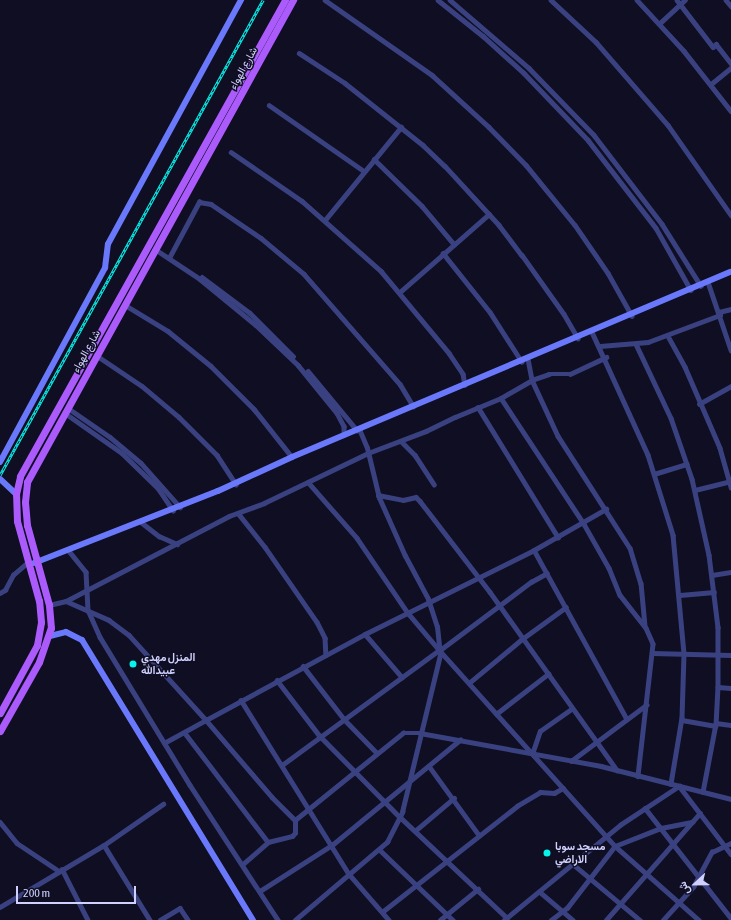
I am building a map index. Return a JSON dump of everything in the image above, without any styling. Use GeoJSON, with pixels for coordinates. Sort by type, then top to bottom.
{"type":"FeatureCollection","features":[{"type":"Feature","properties":{"kind":"main road","name":"شارع الهواء"},"geometry":{"type":"LineString","coordinates":[[0,712],[30,659],[39,635],[40,611],[18,522],[16,494],[20,476],[285,0]]}},
{"type":"Feature","properties":{"kind":"main road","name":"شارع الهواء"},"geometry":{"type":"LineString","coordinates":[[0,731],[39,662],[50,636],[49,605],[26,517],[27,482],[293,0]]}},
{"type":"Feature","properties":{"kind":"street"},"geometry":{"type":"LineString","coordinates":[[0,462],[106,268],[106,250],[117,226],[241,0]]}},
{"type":"Feature","properties":{"kind":"street"},"geometry":{"type":"LineString","coordinates":[[325,0],[432,75],[489,127],[526,165],[575,225],[608,273],[632,316]]}},
{"type":"Feature","properties":{"kind":"street"},"geometry":{"type":"LineString","coordinates":[[438,0],[524,73],[588,140],[656,228],[691,290]]}},
{"type":"Feature","properties":{"kind":"street"},"geometry":{"type":"LineString","coordinates":[[450,0],[529,68],[594,135],[662,224],[701,286]]}},
{"type":"Feature","properties":{"kind":"street"},"geometry":{"type":"LineString","coordinates":[[551,0],[596,42],[668,125],[731,215]]}},
{"type":"Feature","properties":{"kind":"street"},"geometry":{"type":"LineString","coordinates":[[637,0],[711,84],[731,111]]}},
{"type":"Feature","properties":{"kind":"street"},"geometry":{"type":"LineString","coordinates":[[726,0],[731,6]]}},
{"type":"Feature","properties":{"kind":"street"},"geometry":{"type":"LineString","coordinates":[[659,24],[681,1],[713,47],[716,44],[731,63]]}},
{"type":"Feature","properties":{"kind":"street"},"geometry":{"type":"LineString","coordinates":[[299,53],[345,83],[445,166],[489,214],[559,306],[578,338]]}},
{"type":"Feature","properties":{"kind":"street"},"geometry":{"type":"LineString","coordinates":[[711,84],[731,68]]}},
{"type":"Feature","properties":{"kind":"street"},"geometry":{"type":"LineString","coordinates":[[269,104],[364,171]]}},
{"type":"Feature","properties":{"kind":"street"},"geometry":{"type":"LineString","coordinates":[[325,220],[401,128]]}},
{"type":"Feature","properties":{"kind":"street"},"geometry":{"type":"LineString","coordinates":[[231,152],[280,183],[325,220],[400,292],[449,353],[463,374],[465,385]]}},
{"type":"Feature","properties":{"kind":"street"},"geometry":{"type":"LineString","coordinates":[[374,159],[422,206],[454,244]]}},
{"type":"Feature","properties":{"kind":"street"},"geometry":{"type":"LineString","coordinates":[[170,258],[199,202],[211,204],[261,238],[304,274],[400,384],[413,406]]}},
{"type":"Feature","properties":{"kind":"street"},"geometry":{"type":"LineString","coordinates":[[400,292],[489,214]]}},
{"type":"Feature","properties":{"kind":"street"},"geometry":{"type":"LineString","coordinates":[[155,249],[200,279],[256,325],[298,365],[337,414],[344,426],[344,435]]}},
{"type":"Feature","properties":{"kind":"street"},"geometry":{"type":"LineString","coordinates":[[443,253],[486,307],[525,361],[532,380],[558,436],[630,548],[636,564],[646,628]]}},
{"type":"Feature","properties":{"kind":"street"},"geometry":{"type":"LineString","coordinates":[[170,258],[178,261],[210,282],[250,313],[322,387],[358,430],[368,453],[378,495],[405,556],[429,601],[440,650],[400,817],[380,850],[295,920]]}},
{"type":"Feature","properties":{"kind":"street"},"geometry":{"type":"LineString","coordinates":[[0,593],[5,590],[13,575],[36,560],[69,550],[236,484],[292,457],[632,316],[731,272]]}},
{"type":"Feature","properties":{"kind":"street"},"geometry":{"type":"LineString","coordinates":[[708,282],[731,350]]}},
{"type":"Feature","properties":{"kind":"street"},"geometry":{"type":"LineString","coordinates":[[125,305],[168,331],[211,366],[254,409],[292,457]]}},
{"type":"Feature","properties":{"kind":"street"},"geometry":{"type":"LineString","coordinates":[[600,346],[636,344],[668,336],[731,309]]}},
{"type":"Feature","properties":{"kind":"street"},"geometry":{"type":"LineString","coordinates":[[592,332],[606,357],[654,474],[673,535],[680,595],[684,654],[682,720],[671,784]]}},
{"type":"Feature","properties":{"kind":"street"},"geometry":{"type":"LineString","coordinates":[[668,336],[685,367],[699,404],[720,448],[729,473],[731,487]]}},
{"type":"Feature","properties":{"kind":"street"},"geometry":{"type":"LineString","coordinates":[[636,344],[671,418],[687,464],[695,490],[712,575],[718,627],[718,687],[715,725],[703,792]]}},
{"type":"Feature","properties":{"kind":"street"},"geometry":{"type":"LineString","coordinates":[[96,356],[138,383],[179,417],[217,455],[236,484]]}},
{"type":"Feature","properties":{"kind":"street"},"geometry":{"type":"LineString","coordinates":[[49,605],[66,601],[238,513],[368,453],[401,441],[501,398],[532,380],[548,374],[570,374],[606,357]]}},
{"type":"Feature","properties":{"kind":"street"},"geometry":{"type":"LineString","coordinates":[[699,404],[731,386]]}},
{"type":"Feature","properties":{"kind":"street"},"geometry":{"type":"LineString","coordinates":[[501,398],[584,524],[610,568],[620,595],[646,628],[653,644],[638,776]]}},
{"type":"Feature","properties":{"kind":"street"},"geometry":{"type":"LineString","coordinates":[[478,407],[558,537]]}},
{"type":"Feature","properties":{"kind":"street"},"geometry":{"type":"LineString","coordinates":[[67,411],[110,437],[141,463],[180,507]]}},
{"type":"Feature","properties":{"kind":"street"},"geometry":{"type":"LineString","coordinates":[[67,411],[122,452],[158,488],[173,510]]}},
{"type":"Feature","properties":{"kind":"street"},"geometry":{"type":"LineString","coordinates":[[401,441],[415,454],[434,484]]}},
{"type":"Feature","properties":{"kind":"street"},"geometry":{"type":"LineString","coordinates":[[654,474],[687,464]]}},
{"type":"Feature","properties":{"kind":"street"},"geometry":{"type":"LineString","coordinates":[[0,479],[16,494]]}},
{"type":"Feature","properties":{"kind":"street"},"geometry":{"type":"LineString","coordinates":[[695,490],[730,481]]}},
{"type":"Feature","properties":{"kind":"street"},"geometry":{"type":"LineString","coordinates":[[308,482],[357,538],[408,613],[496,714],[608,836],[615,846],[699,920]]}},
{"type":"Feature","properties":{"kind":"street"},"geometry":{"type":"LineString","coordinates":[[378,495],[403,500],[416,497],[479,577],[595,743],[617,770]]}},
{"type":"Feature","properties":{"kind":"street"},"geometry":{"type":"LineString","coordinates":[[164,744],[303,666],[429,601],[534,550],[584,524],[606,510]]}},
{"type":"Feature","properties":{"kind":"street"},"geometry":{"type":"LineString","coordinates":[[238,513],[265,546],[317,622],[325,638],[326,655]]}},
{"type":"Feature","properties":{"kind":"street"},"geometry":{"type":"LineString","coordinates":[[141,522],[159,536],[177,544]]}},
{"type":"Feature","properties":{"kind":"street"},"geometry":{"type":"LineString","coordinates":[[69,550],[86,572],[88,610],[100,637],[164,744],[278,920]]}},
{"type":"Feature","properties":{"kind":"street"},"geometry":{"type":"LineString","coordinates":[[534,550],[627,719]]}},
{"type":"Feature","properties":{"kind":"street"},"geometry":{"type":"LineString","coordinates":[[712,575],[731,572]]}},
{"type":"Feature","properties":{"kind":"street"},"geometry":{"type":"LineString","coordinates":[[282,765],[319,735],[344,719],[547,573]]}},
{"type":"Feature","properties":{"kind":"street"},"geometry":{"type":"LineString","coordinates":[[680,595],[714,592]]}},
{"type":"Feature","properties":{"kind":"street"},"geometry":{"type":"LineString","coordinates":[[66,601],[109,620],[129,635],[294,820],[295,833],[292,836],[268,842],[243,864]]}},
{"type":"Feature","properties":{"kind":"street"},"geometry":{"type":"LineString","coordinates":[[469,683],[522,639],[566,607]]}},
{"type":"Feature","properties":{"kind":"street"},"geometry":{"type":"LineString","coordinates":[[50,636],[66,632],[82,640],[253,920]]}},
{"type":"Feature","properties":{"kind":"street"},"geometry":{"type":"LineString","coordinates":[[365,634],[402,677]]}},
{"type":"Feature","properties":{"kind":"street"},"geometry":{"type":"LineString","coordinates":[[652,653],[731,655]]}},
{"type":"Feature","properties":{"kind":"street"},"geometry":{"type":"LineString","coordinates":[[303,666],[344,719],[377,753]]}},
{"type":"Feature","properties":{"kind":"street"},"geometry":{"type":"LineString","coordinates":[[496,714],[548,674]]}},
{"type":"Feature","properties":{"kind":"street"},"geometry":{"type":"LineString","coordinates":[[277,680],[319,735],[400,817],[448,860],[507,919],[608,836],[645,808],[679,786]]}},
{"type":"Feature","properties":{"kind":"street"},"geometry":{"type":"LineString","coordinates":[[718,687],[731,688]]}},
{"type":"Feature","properties":{"kind":"street"},"geometry":{"type":"LineString","coordinates":[[241,700],[350,874],[389,920]]}},
{"type":"Feature","properties":{"kind":"street"},"geometry":{"type":"LineString","coordinates":[[571,761],[646,705]]}},
{"type":"Feature","properties":{"kind":"street"},"geometry":{"type":"LineString","coordinates":[[532,754],[540,732],[572,709]]}},
{"type":"Feature","properties":{"kind":"street"},"geometry":{"type":"LineString","coordinates":[[682,720],[715,725],[731,725]]}},
{"type":"Feature","properties":{"kind":"street"},"geometry":{"type":"LineString","coordinates":[[185,733],[268,842]]}},
{"type":"Feature","properties":{"kind":"street"},"geometry":{"type":"LineString","coordinates":[[294,820],[310,809],[403,733],[420,733],[617,770],[731,799]]}},
{"type":"Feature","properties":{"kind":"street"},"geometry":{"type":"LineString","coordinates":[[260,891],[332,845],[460,740]]}},
{"type":"Feature","properties":{"kind":"street"},"geometry":{"type":"LineString","coordinates":[[429,766],[454,798],[479,835]]}},
{"type":"Feature","properties":{"kind":"street"},"geometry":{"type":"LineString","coordinates":[[679,786],[731,854]]}},
{"type":"Feature","properties":{"kind":"street"},"geometry":{"type":"LineString","coordinates":[[382,912],[414,885],[479,835],[540,792],[554,793],[564,788]]}},
{"type":"Feature","properties":{"kind":"street"},"geometry":{"type":"LineString","coordinates":[[415,831],[454,798]]}},
{"type":"Feature","properties":{"kind":"street"},"geometry":{"type":"LineString","coordinates":[[0,907],[104,845],[163,804]]}},
{"type":"Feature","properties":{"kind":"street"},"geometry":{"type":"LineString","coordinates":[[645,808],[731,918]]}},
{"type":"Feature","properties":{"kind":"street"},"geometry":{"type":"LineString","coordinates":[[606,920],[700,813]]}},
{"type":"Feature","properties":{"kind":"street"},"geometry":{"type":"LineString","coordinates":[[0,822],[17,843],[60,870],[88,920]]}},
{"type":"Feature","properties":{"kind":"street"},"geometry":{"type":"LineString","coordinates":[[551,920],[562,912],[590,880],[615,846],[661,828],[692,822]]}},
{"type":"Feature","properties":{"kind":"street"},"geometry":{"type":"LineString","coordinates":[[663,920],[698,876],[712,852],[731,843]]}},
{"type":"Feature","properties":{"kind":"street"},"geometry":{"type":"LineString","coordinates":[[104,845],[150,920]]}},
{"type":"Feature","properties":{"kind":"street"},"geometry":{"type":"LineString","coordinates":[[380,850],[414,885],[454,920]]}},
{"type":"Feature","properties":{"kind":"street"},"geometry":{"type":"LineString","coordinates":[[574,865],[590,880],[621,903],[640,920]]}},
{"type":"Feature","properties":{"kind":"street"},"geometry":{"type":"LineString","coordinates":[[440,920],[478,889]]}},
{"type":"Feature","properties":{"kind":"street"},"geometry":{"type":"LineString","coordinates":[[540,892],[573,920]]}},
{"type":"Feature","properties":{"kind":"street"},"geometry":{"type":"LineString","coordinates":[[160,920],[180,908],[188,920]]}},
{"type":"Feature","properties":{"kind":"railway"},"geometry":{"type":"LineString","coordinates":[[0,475],[263,0]]}},
{"type":"Feature","properties":{"kind":"place","name":"المنزل مهدي عبيدالله"},"geometry":{"type":"Point","coordinates":[133,664]}},
{"type":"Feature","properties":{"kind":"place","name":"مسجد سوبا الاراضي"},"geometry":{"type":"Point","coordinates":[547,853]}}]}
